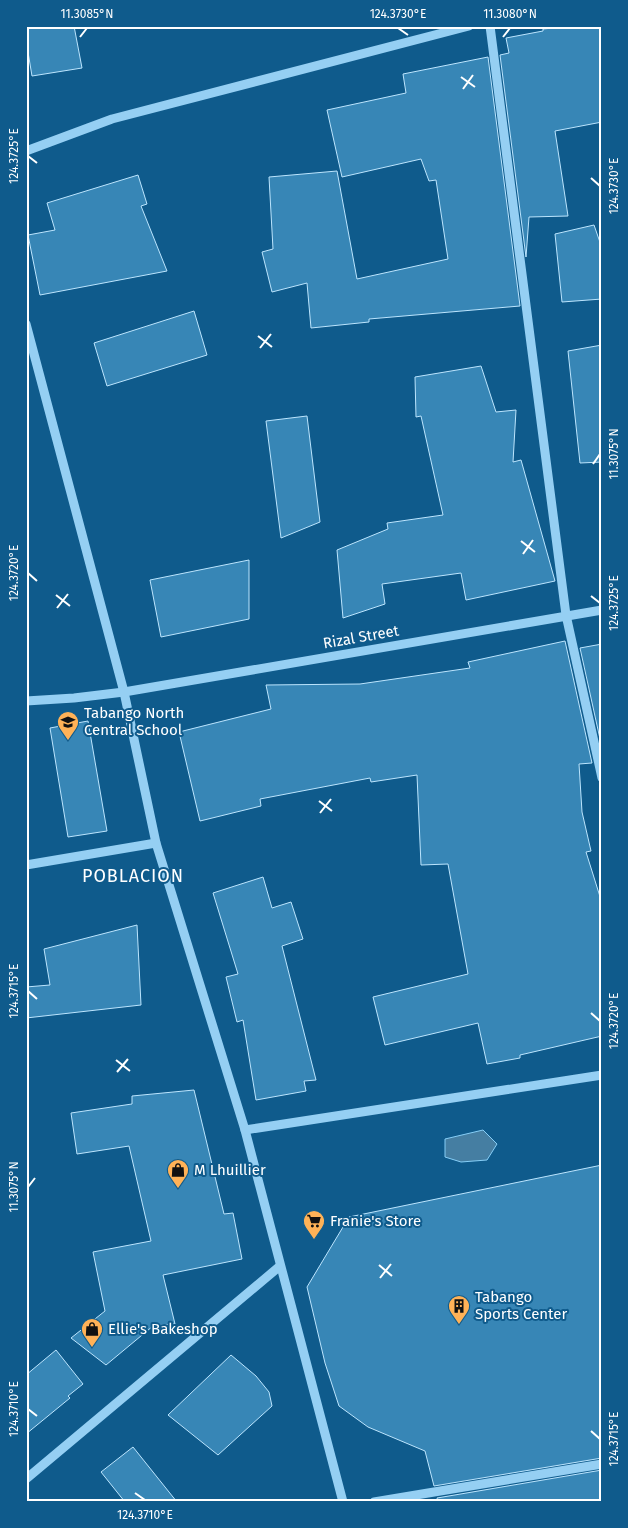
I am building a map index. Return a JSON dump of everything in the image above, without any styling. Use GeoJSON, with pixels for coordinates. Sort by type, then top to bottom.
{"type":"FeatureCollection","features":[{"type":"Feature","properties":{"kind":"street"},"geometry":{"type":"LineString","coordinates":[[26,151],[112,119],[469,26]]}},
{"type":"Feature","properties":{"kind":"street"},"geometry":{"type":"LineString","coordinates":[[490,26],[566,616],[602,778]]}},
{"type":"Feature","properties":{"kind":"street"},"geometry":{"type":"LineString","coordinates":[[26,324],[124,692],[156,843],[245,1130],[343,1502]]}},
{"type":"Feature","properties":{"kind":"street","name":"Rizal Street"},"geometry":{"type":"LineString","coordinates":[[26,701],[124,692],[602,610]]}},
{"type":"Feature","properties":{"kind":"street"},"geometry":{"type":"LineString","coordinates":[[26,865],[156,843]]}},
{"type":"Feature","properties":{"kind":"street"},"geometry":{"type":"LineString","coordinates":[[245,1130],[602,1075]]}},
{"type":"Feature","properties":{"kind":"street"},"geometry":{"type":"LineString","coordinates":[[26,1479],[280,1266]]}},
{"type":"Feature","properties":{"kind":"street"},"geometry":{"type":"LineString","coordinates":[[374,1502],[602,1464]]}},
{"type":"Feature","properties":{"kind":"water"},"geometry":{"type":"Polygon","coordinates":[[[483,1130],[497,1144],[487,1160],[461,1162],[445,1157],[445,1139],[483,1130]]]}},
{"type":"Feature","properties":{"kind":"building"},"geometry":{"type":"Polygon","coordinates":[[[26,26],[74,26],[82,68],[32,76],[26,40],[26,26]]]}},
{"type":"Feature","properties":{"kind":"building"},"geometry":{"type":"Polygon","coordinates":[[[602,26],[602,122],[555,131],[568,216],[529,217],[526,257],[500,55],[509,53],[506,38],[543,31],[543,29],[602,26]]]}},
{"type":"Feature","properties":{"kind":"building"},"geometry":{"type":"Polygon","coordinates":[[[488,57],[520,306],[369,319],[369,322],[311,328],[307,283],[272,292],[262,252],[273,249],[269,177],[337,171],[357,279],[448,259],[436,180],[429,181],[421,159],[342,177],[327,110],[406,93],[403,74],[488,57]]]}},
{"type":"Feature","properties":{"kind":"building"},"geometry":{"type":"Polygon","coordinates":[[[138,175],[147,204],[141,206],[167,271],[40,295],[28,235],[55,230],[47,203],[138,175]]]}},
{"type":"Feature","properties":{"kind":"building"},"geometry":{"type":"Polygon","coordinates":[[[594,225],[602,248],[602,299],[562,302],[555,234],[594,225]]]}},
{"type":"Feature","properties":{"kind":"building"},"geometry":{"type":"Polygon","coordinates":[[[194,311],[207,355],[107,386],[94,343],[194,311]]]}},
{"type":"Feature","properties":{"kind":"building"},"geometry":{"type":"Polygon","coordinates":[[[602,345],[602,462],[580,463],[568,351],[602,345]]]}},
{"type":"Feature","properties":{"kind":"building"},"geometry":{"type":"Polygon","coordinates":[[[481,366],[496,412],[516,410],[513,462],[521,460],[555,581],[466,600],[461,573],[382,584],[385,604],[343,618],[337,550],[388,529],[387,523],[443,515],[421,416],[416,417],[415,377],[481,366]]]}},
{"type":"Feature","properties":{"kind":"building"},"geometry":{"type":"Polygon","coordinates":[[[307,416],[320,522],[281,538],[266,421],[307,416]]]}},
{"type":"Feature","properties":{"kind":"building"},"geometry":{"type":"Polygon","coordinates":[[[249,560],[249,619],[161,637],[150,580],[249,560]]]}},
{"type":"Feature","properties":{"kind":"building"},"geometry":{"type":"Polygon","coordinates":[[[565,641],[592,763],[579,764],[582,812],[591,851],[586,852],[602,903],[602,1036],[520,1055],[520,1058],[487,1064],[478,1023],[385,1045],[373,997],[468,974],[448,864],[421,865],[417,775],[371,782],[370,778],[260,799],[261,806],[200,821],[179,732],[271,709],[266,685],[360,684],[470,668],[468,662],[565,641]]]}},
{"type":"Feature","properties":{"kind":"building"},"geometry":{"type":"Polygon","coordinates":[[[602,644],[602,748],[580,648],[602,644]]]}},
{"type":"Feature","properties":{"kind":"building"},"geometry":{"type":"Polygon","coordinates":[[[88,721],[107,831],[68,837],[50,728],[88,721]]]}},
{"type":"Feature","properties":{"kind":"building"},"geometry":{"type":"Polygon","coordinates":[[[263,877],[272,908],[291,902],[303,939],[282,946],[316,1080],[304,1081],[306,1091],[256,1100],[243,1020],[237,1022],[226,977],[238,974],[213,893],[263,877]]]}},
{"type":"Feature","properties":{"kind":"building"},"geometry":{"type":"Polygon","coordinates":[[[137,925],[141,1005],[26,1018],[26,987],[50,985],[44,949],[137,925]]]}},
{"type":"Feature","properties":{"kind":"building"},"geometry":{"type":"Polygon","coordinates":[[[194,1090],[224,1214],[233,1213],[242,1259],[163,1275],[175,1324],[153,1326],[106,1365],[71,1338],[105,1311],[93,1252],[151,1241],[129,1146],[77,1154],[71,1113],[132,1104],[132,1096],[194,1090]]]}},
{"type":"Feature","properties":{"kind":"building","name":"Tabango Sports Center"},"geometry":{"type":"Polygon","coordinates":[[[602,1165],[602,1458],[434,1486],[425,1451],[368,1427],[339,1406],[325,1363],[307,1287],[349,1217],[602,1165]]]}},
{"type":"Feature","properties":{"kind":"building"},"geometry":{"type":"Polygon","coordinates":[[[56,1350],[83,1384],[68,1396],[70,1398],[26,1434],[26,1375],[56,1350]]]}},
{"type":"Feature","properties":{"kind":"building"},"geometry":{"type":"Polygon","coordinates":[[[231,1355],[256,1376],[269,1392],[272,1406],[218,1455],[168,1415],[231,1355]]]}},
{"type":"Feature","properties":{"kind":"building"},"geometry":{"type":"Polygon","coordinates":[[[133,1447],[177,1502],[125,1502],[101,1472],[133,1447]]]}},
{"type":"Feature","properties":{"kind":"building"},"geometry":{"type":"Polygon","coordinates":[[[602,1470],[602,1502],[438,1502],[437,1498],[602,1470]]]}},
{"type":"Feature","properties":{"kind":"place","name":"Tabango North Central School"},"geometry":{"type":"Point","coordinates":[68,741]}},
{"type":"Feature","properties":{"kind":"place","name":"M Lhuillier"},"geometry":{"type":"Point","coordinates":[178,1189]}},
{"type":"Feature","properties":{"kind":"place","name":"Franie's Store"},"geometry":{"type":"Point","coordinates":[314,1240]}},
{"type":"Feature","properties":{"kind":"place","name":"Tabango Sports Center"},"geometry":{"type":"Point","coordinates":[459,1325]}},
{"type":"Feature","properties":{"kind":"place","name":"Ellie's Bakeshop"},"geometry":{"type":"Point","coordinates":[92,1348]}},
{"type":"Feature","properties":{"kind":"district","name":"POBLACION"},"geometry":{"type":"Point","coordinates":[133,876]}}]}
